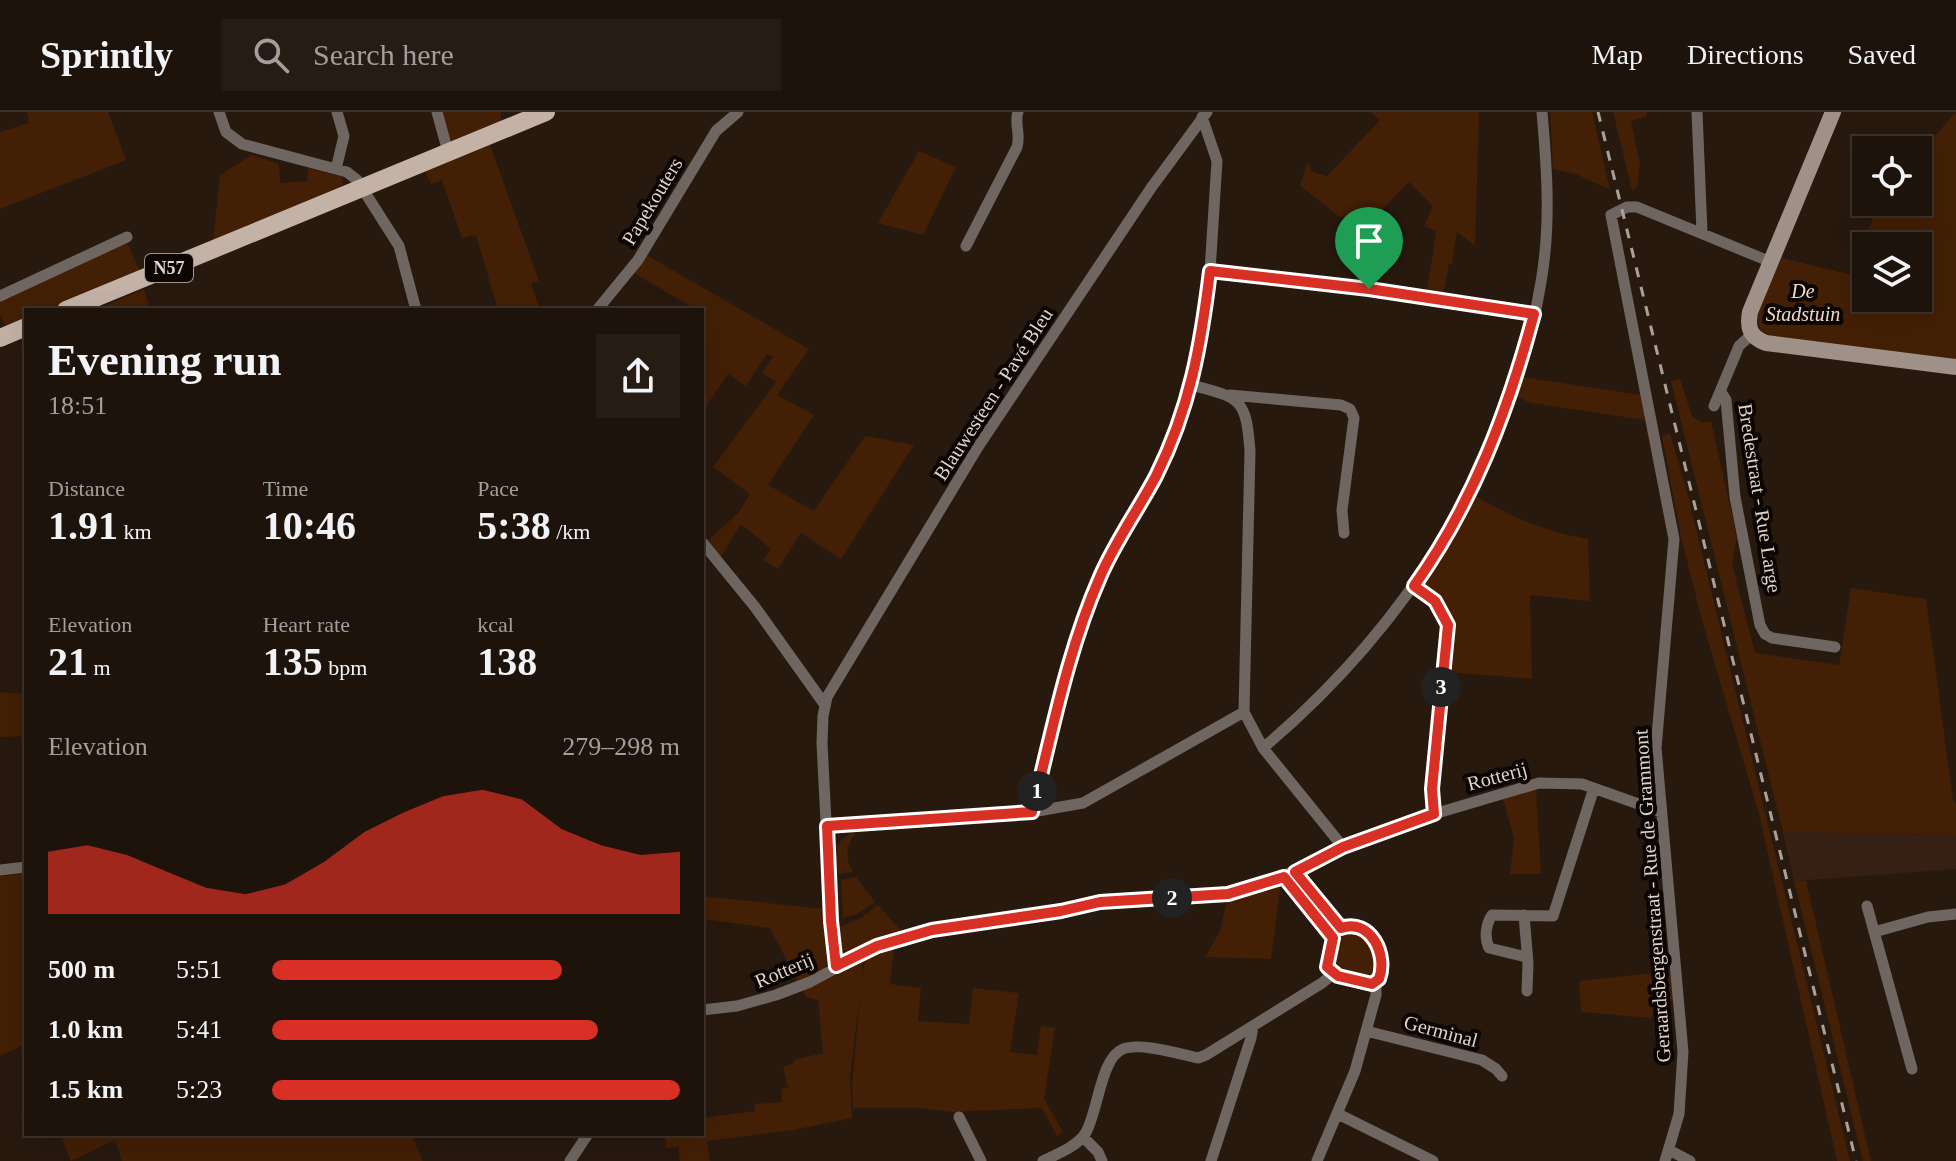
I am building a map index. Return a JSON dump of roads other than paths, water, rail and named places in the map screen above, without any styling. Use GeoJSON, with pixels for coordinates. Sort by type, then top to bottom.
{"type":"FeatureCollection","features":[{"type":"Feature","properties":{"kind":"main road","name":"N57"},"geometry":{"type":"LineString","coordinates":[[71,308],[546,112]]}},
{"type":"Feature","properties":{"kind":"main road"},"geometry":{"type":"LineString","coordinates":[[1,334],[24,328]]}},
{"type":"Feature","properties":{"kind":"street"},"geometry":{"type":"LineString","coordinates":[[219,112],[226,132],[242,144],[347,172],[362,188],[399,246],[415,308]]}},
{"type":"Feature","properties":{"kind":"street"},"geometry":{"type":"LineString","coordinates":[[336,169],[344,136],[337,112]]}},
{"type":"Feature","properties":{"kind":"street"},"geometry":{"type":"LineString","coordinates":[[437,112],[448,152]]}},
{"type":"Feature","properties":{"kind":"street","name":"Papekouters"},"geometry":{"type":"LineString","coordinates":[[599,308],[638,260],[716,131],[738,112]]}},
{"type":"Feature","properties":{"kind":"street"},"geometry":{"type":"LineString","coordinates":[[966,246],[1017,147],[1020,136],[1016,118],[1018,112]]}},
{"type":"Feature","properties":{"kind":"street"},"geometry":{"type":"LineString","coordinates":[[1263,748],[1330,688],[1361,655],[1414,586],[1446,537],[1494,441],[1516,382],[1542,280],[1548,179],[1542,112]]}},
{"type":"Feature","properties":{"kind":"street"},"geometry":{"type":"LineString","coordinates":[[1697,112],[1702,232],[1771,262]]}},
{"type":"Feature","properties":{"kind":"street","name":"Bredestraat - Rue Large"},"geometry":{"type":"LineString","coordinates":[[1714,406],[1750,327],[1771,262],[1833,112]]}},
{"type":"Feature","properties":{"kind":"street"},"geometry":{"type":"LineString","coordinates":[[1032,812],[1076,636],[1100,575],[1156,475],[1177,428],[1191,385],[1200,347],[1210,271],[1217,161],[1201,114]]}},
{"type":"Feature","properties":{"kind":"street","name":"Blauwesteen - Pavé Bleu"},"geometry":{"type":"LineString","coordinates":[[825,705],[844,667],[992,426],[1201,114]]}},
{"type":"Feature","properties":{"kind":"street","name":"Geraardsbergenstraat - Rue de Grammont"},"geometry":{"type":"LineString","coordinates":[[1667,1156],[1679,1114],[1682,1038],[1656,733],[1674,539],[1611,215],[1628,208],[1702,232]]}},
{"type":"Feature","properties":{"kind":"street"},"geometry":{"type":"LineString","coordinates":[[0,296],[127,237]]}},
{"type":"Feature","properties":{"kind":"street"},"geometry":{"type":"LineString","coordinates":[[1210,271],[1384,291],[1534,314]]}},
{"type":"Feature","properties":{"kind":"street"},"geometry":{"type":"LineString","coordinates":[[1750,327],[1755,338],[1766,343],[1956,367]]}},
{"type":"Feature","properties":{"kind":"street"},"geometry":{"type":"LineString","coordinates":[[1191,385],[1228,395],[1341,405],[1350,409],[1354,418],[1342,510],[1344,533]]}},
{"type":"Feature","properties":{"kind":"street","name":"Bredestraat - Rue Large"},"geometry":{"type":"LineString","coordinates":[[1721,392],[1726,400],[1742,539],[1760,625],[1765,634],[1772,638],[1835,647]]}},
{"type":"Feature","properties":{"kind":"street"},"geometry":{"type":"LineString","coordinates":[[1228,395],[1239,403],[1246,414],[1250,451],[1244,712],[1263,748],[1343,847]]}},
{"type":"Feature","properties":{"kind":"street"},"geometry":{"type":"LineString","coordinates":[[704,544],[734,578],[825,705],[822,743],[836,966]]}},
{"type":"Feature","properties":{"kind":"street"},"geometry":{"type":"LineString","coordinates":[[1414,586],[1435,601],[1448,625],[1432,789],[1434,814]]}},
{"type":"Feature","properties":{"kind":"street"},"geometry":{"type":"LineString","coordinates":[[827,826],[1032,812],[1083,803],[1244,712]]}},
{"type":"Feature","properties":{"kind":"street","name":"Rotterij"},"geometry":{"type":"LineString","coordinates":[[704,1010],[752,1003],[810,982],[877,946],[932,930],[1061,911],[1100,902],[1228,894],[1290,874],[1343,847],[1434,814],[1539,783],[1572,782],[1661,812]]}},
{"type":"Feature","properties":{"kind":"street"},"geometry":{"type":"LineString","coordinates":[[1526,957],[1495,951],[1487,942],[1488,920],[1492,915],[1553,916],[1594,788]]}},
{"type":"Feature","properties":{"kind":"street"},"geometry":{"type":"LineString","coordinates":[[0,870],[24,867]]}},
{"type":"Feature","properties":{"kind":"street"},"geometry":{"type":"LineString","coordinates":[[1290,874],[1337,933]]}},
{"type":"Feature","properties":{"kind":"street"},"geometry":{"type":"LineString","coordinates":[[1867,906],[1912,1069]]}},
{"type":"Feature","properties":{"kind":"street"},"geometry":{"type":"LineString","coordinates":[[1874,932],[1928,917],[1956,914]]}},
{"type":"Feature","properties":{"kind":"street"},"geometry":{"type":"LineString","coordinates":[[1524,915],[1527,991]]}},
{"type":"Feature","properties":{"kind":"street"},"geometry":{"type":"LineString","coordinates":[[1317,1161],[1355,1071],[1376,995],[1376,983],[1384,964],[1373,937],[1367,931],[1354,926],[1337,933]]}},
{"type":"Feature","properties":{"kind":"street"},"geometry":{"type":"LineString","coordinates":[[1337,933],[1327,967],[1334,973],[1376,983]]}},
{"type":"Feature","properties":{"kind":"street"},"geometry":{"type":"LineString","coordinates":[[1043,1161],[1083,1137],[1109,1064],[1118,1052],[1135,1047],[1198,1058],[1334,973]]}},
{"type":"Feature","properties":{"kind":"street"},"geometry":{"type":"LineString","coordinates":[[1211,1161],[1253,1026]]}},
{"type":"Feature","properties":{"kind":"street","name":"Germinal"},"geometry":{"type":"LineString","coordinates":[[1366,1031],[1482,1060],[1502,1076]]}},
{"type":"Feature","properties":{"kind":"street"},"geometry":{"type":"LineString","coordinates":[[1338,1114],[1433,1161]]}},
{"type":"Feature","properties":{"kind":"street"},"geometry":{"type":"LineString","coordinates":[[959,1117],[981,1161]]}},
{"type":"Feature","properties":{"kind":"street"},"geometry":{"type":"LineString","coordinates":[[570,1161],[587,1136]]}},
{"type":"Feature","properties":{"kind":"street"},"geometry":{"type":"LineString","coordinates":[[1083,1137],[1098,1152],[1102,1161]]}},
{"type":"Feature","properties":{"kind":"street"},"geometry":{"type":"LineString","coordinates":[[1667,1156],[1690,1161]]}},
{"type":"Feature","properties":{"kind":"railway"},"geometry":{"type":"LineString","coordinates":[[1598,112],[1856,1161]]}},
{"type":"Feature","properties":{"kind":"park label","name":"De Stadstuin"},"geometry":{"type":"Point","coordinates":[1803,302]}}]}
